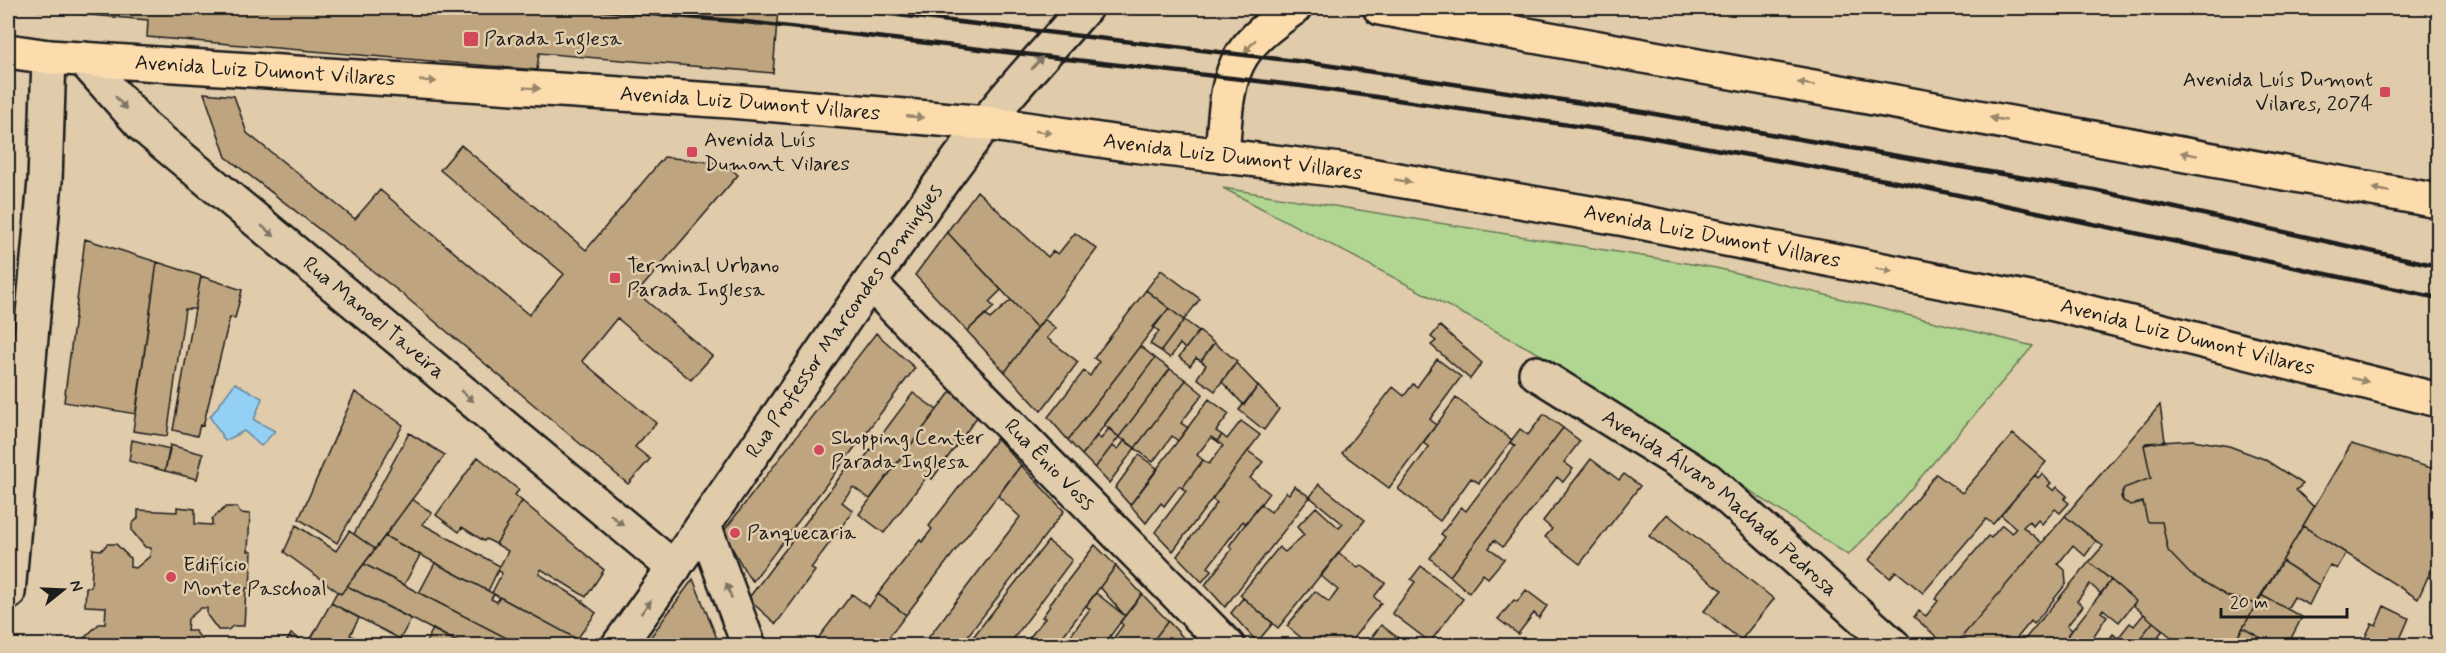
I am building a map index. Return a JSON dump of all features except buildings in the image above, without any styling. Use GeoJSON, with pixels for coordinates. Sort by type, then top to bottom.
{"type":"FeatureCollection","features":[{"type":"Feature","properties":{"kind":"main road"},"geometry":{"type":"LineString","coordinates":[[1222,156],[1228,94],[1241,55],[1258,36],[1294,8]]}},
{"type":"Feature","properties":{"kind":"main road"},"geometry":{"type":"LineString","coordinates":[[1380,8],[2439,201]]}},
{"type":"Feature","properties":{"kind":"main road","name":"Avenida Luiz Dumont Villares"},"geometry":{"type":"LineString","coordinates":[[8,51],[49,57],[729,101],[986,123],[1133,145],[1340,170],[1614,217],[2055,304],[2439,400]]}},
{"type":"Feature","properties":{"kind":"street","name":"Rua Professor Marcondes Domingues"},"geometry":{"type":"LineString","coordinates":[[618,645],[986,123],[1085,8]]}},
{"type":"Feature","properties":{"kind":"street"},"geometry":{"type":"LineString","coordinates":[[8,593],[45,181],[49,57]]}},
{"type":"Feature","properties":{"kind":"street","name":"Rua Manoel Taveira"},"geometry":{"type":"LineString","coordinates":[[83,59],[142,126],[674,568]]}},
{"type":"Feature","properties":{"kind":"street","name":"Rua Ênio Voss"},"geometry":{"type":"LineString","coordinates":[[871,284],[1228,645]]}},
{"type":"Feature","properties":{"kind":"street","name":"Avenida Álvaro Machado Pedrosa"},"geometry":{"type":"LineString","coordinates":[[1536,373],[1708,480],[1894,645]]}},
{"type":"Feature","properties":{"kind":"street"},"geometry":{"type":"LineString","coordinates":[[704,525],[749,645]]}},
{"type":"Feature","properties":{"kind":"green space"},"geometry":{"type":"Polygon","coordinates":[[[1223,188],[1716,268],[2033,346],[1891,512],[1848,555],[1547,358],[1223,188]]]}},
{"type":"Feature","properties":{"kind":"water"},"geometry":{"type":"Polygon","coordinates":[[[235,383],[262,398],[254,420],[275,431],[261,446],[244,431],[225,441],[210,417],[235,383]]]}},
{"type":"Feature","properties":{"kind":"railway"},"geometry":{"type":"LineString","coordinates":[[579,8],[746,22],[1301,86],[1638,135],[1907,184],[2438,298]]}},
{"type":"Feature","properties":{"kind":"railway"},"geometry":{"type":"LineString","coordinates":[[838,8],[1305,62],[1643,112],[2094,190],[2438,266]]}},
{"type":"Feature","properties":{"kind":"place","name":"Parada Inglesa"},"geometry":{"type":"Point","coordinates":[471,39]}},
{"type":"Feature","properties":{"kind":"place","name":"Avenida Luís Dumont Vilares, 2074"},"geometry":{"type":"Point","coordinates":[2385,92]}},
{"type":"Feature","properties":{"kind":"place","name":"Avenida Luís Dumont Vilares"},"geometry":{"type":"Point","coordinates":[692,152]}},
{"type":"Feature","properties":{"kind":"place","name":"Terminal Urbano Parada Inglesa"},"geometry":{"type":"Point","coordinates":[615,278]}},
{"type":"Feature","properties":{"kind":"place","name":"Shopping Center Parada Inglesa"},"geometry":{"type":"Point","coordinates":[819,450]}},
{"type":"Feature","properties":{"kind":"place","name":"Panquecaria"},"geometry":{"type":"Point","coordinates":[735,533]}},
{"type":"Feature","properties":{"kind":"place","name":"Edifício Monte Paschoal"},"geometry":{"type":"Point","coordinates":[171,577]}}]}
